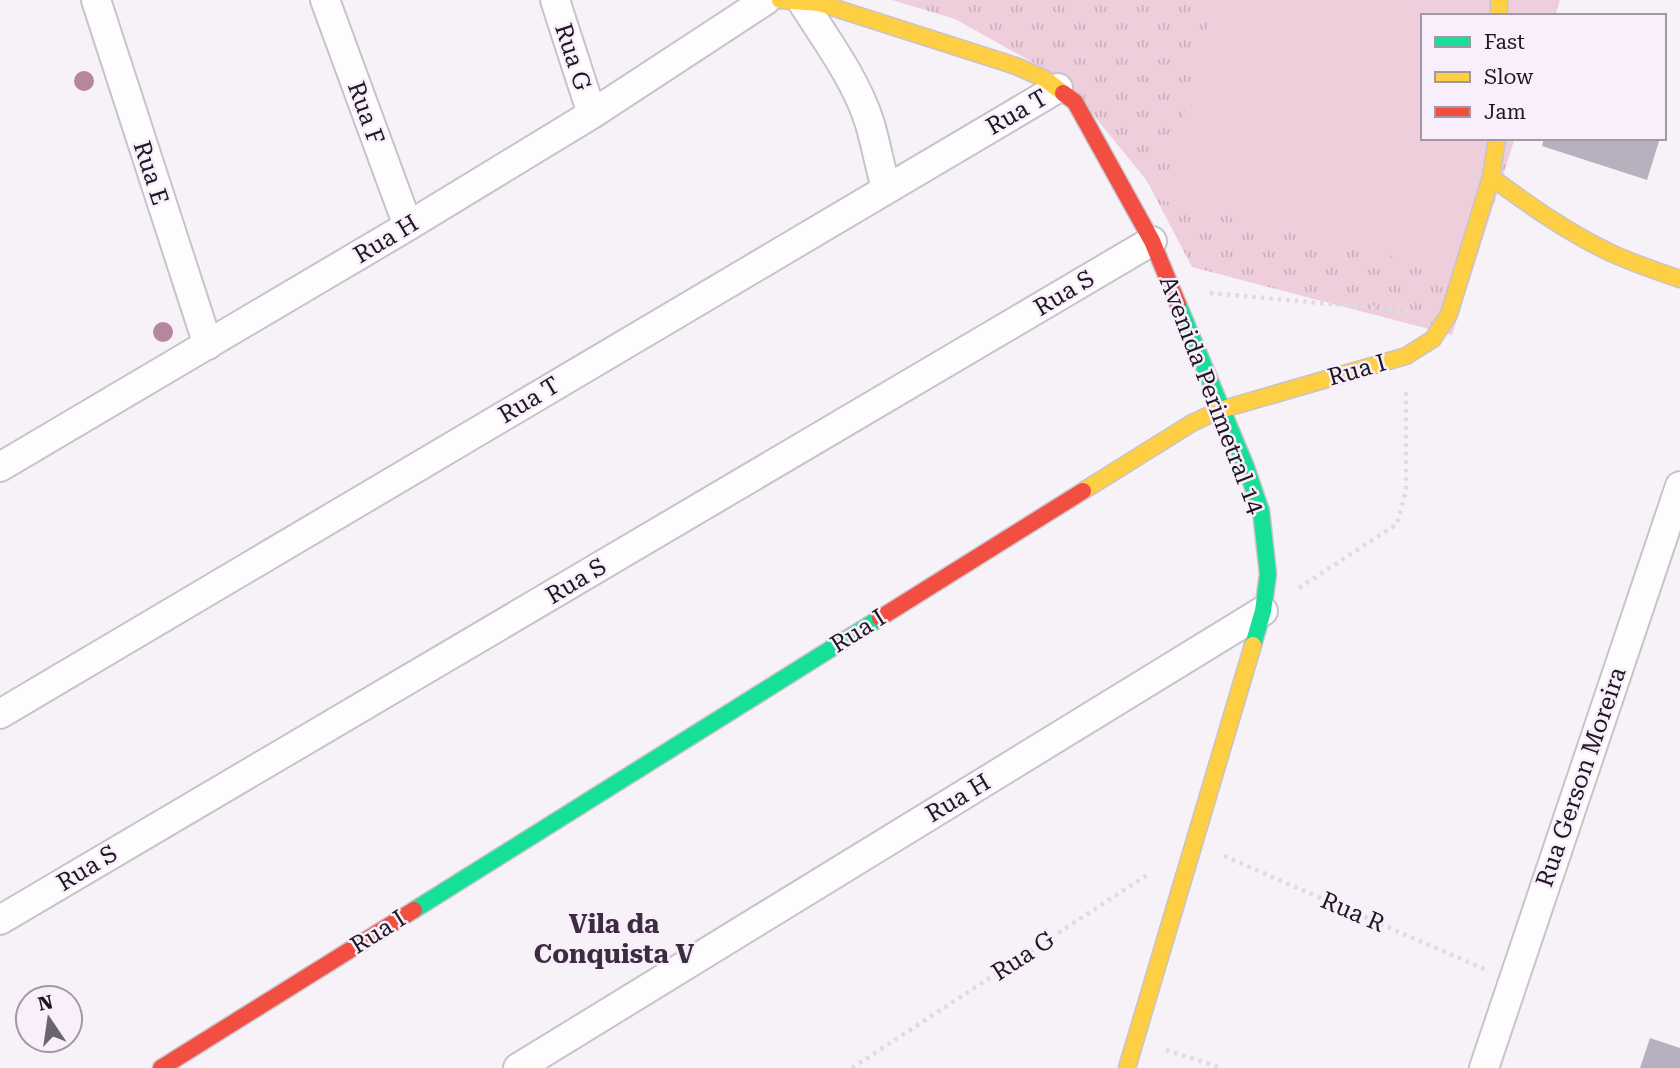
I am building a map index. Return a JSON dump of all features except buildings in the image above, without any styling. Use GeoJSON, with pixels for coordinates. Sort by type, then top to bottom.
{"type":"FeatureCollection","features":[{"type":"Feature","properties":{"kind":"main road","name":"Avenida Perimetral 14"},"geometry":{"type":"LineString","coordinates":[[780,0],[819,2],[1016,66],[1058,88],[1075,102],[1152,241],[1220,410],[1246,467],[1261,511],[1268,573],[1263,611],[1127,1068]]}},
{"type":"Feature","properties":{"kind":"main road","name":"Rua I"},"geometry":{"type":"LineString","coordinates":[[161,1068],[1192,423],[1220,410],[1406,356],[1423,347],[1433,339],[1449,314],[1491,177],[1497,140]]}},
{"type":"Feature","properties":{"kind":"main road"},"geometry":{"type":"LineString","coordinates":[[1491,177],[1538,212],[1589,242],[1627,260],[1680,279]]}},
{"type":"Feature","properties":{"kind":"street","name":"Rua E"},"geometry":{"type":"LineString","coordinates":[[96,0],[208,345]]}},
{"type":"Feature","properties":{"kind":"street","name":"Rua F"},"geometry":{"type":"LineString","coordinates":[[325,0],[408,226]]}},
{"type":"Feature","properties":{"kind":"street","name":"Rua G"},"geometry":{"type":"LineString","coordinates":[[555,0],[592,114]]}},
{"type":"Feature","properties":{"kind":"street","name":"Rua H"},"geometry":{"type":"LineString","coordinates":[[0,467],[592,114],[766,0]]}},
{"type":"Feature","properties":{"kind":"street"},"geometry":{"type":"LineString","coordinates":[[801,0],[844,68],[860,99],[870,124],[886,188]]}},
{"type":"Feature","properties":{"kind":"street","name":"Rua T"},"geometry":{"type":"LineString","coordinates":[[0,714],[1058,88]]}},
{"type":"Feature","properties":{"kind":"street","name":"Rua S"},"geometry":{"type":"LineString","coordinates":[[0,920],[1152,241]]}},
{"type":"Feature","properties":{"kind":"street","name":"Rua Gerson Moreira"},"geometry":{"type":"LineString","coordinates":[[1484,1068],[1680,486]]}},
{"type":"Feature","properties":{"kind":"street","name":"Rua H"},"geometry":{"type":"LineString","coordinates":[[518,1068],[1263,611]]}},
{"type":"Feature","properties":{"kind":"path"},"geometry":{"type":"LineString","coordinates":[[1172,289],[1449,314]]}},
{"type":"Feature","properties":{"kind":"path"},"geometry":{"type":"LineString","coordinates":[[1263,611],[1397,524],[1406,490],[1406,356]]}},
{"type":"Feature","properties":{"kind":"path","name":"Rua R"},"geometry":{"type":"LineString","coordinates":[[1195,844],[1512,981]]}},
{"type":"Feature","properties":{"kind":"path","name":"Rua G"},"geometry":{"type":"LineString","coordinates":[[852,1068],[1195,844]]}},
{"type":"Feature","properties":{"kind":"path"},"geometry":{"type":"LineString","coordinates":[[1135,1040],[1222,1068]]}},
{"type":"Feature","properties":{"kind":"green space"},"geometry":{"type":"Polygon","coordinates":[[[892,0],[1560,0],[1556,14],[1421,14],[1421,140],[1514,140],[1452,335],[1192,267],[1147,181],[1066,81],[955,19],[892,0]]]}},
{"type":"Feature","properties":{"kind":"green space"},"geometry":{"type":"Polygon","coordinates":[[[1214,0],[1535,0],[1532,14],[1421,14],[1421,140],[1494,140],[1456,272],[1161,200],[1214,0]]]}},
{"type":"Feature","properties":{"kind":"traffic: fast"},"geometry":{"type":"LineString","coordinates":[[1178,304],[1246,467],[1261,511],[1268,574],[1263,611],[1253,645]]}},
{"type":"Feature","properties":{"kind":"traffic: fast"},"geometry":{"type":"LineString","coordinates":[[414,910],[880,618]]}},
{"type":"Feature","properties":{"kind":"traffic: slow"},"geometry":{"type":"LineString","coordinates":[[780,0],[819,3],[1016,66],[1045,79],[1063,93]]}},
{"type":"Feature","properties":{"kind":"traffic: slow"},"geometry":{"type":"LineString","coordinates":[[1499,0],[1499,14]]}},
{"type":"Feature","properties":{"kind":"traffic: slow"},"geometry":{"type":"LineString","coordinates":[[1083,491],[1192,423],[1220,410],[1406,356],[1433,339],[1449,314],[1491,177],[1497,140]]}},
{"type":"Feature","properties":{"kind":"traffic: slow"},"geometry":{"type":"LineString","coordinates":[[1491,177],[1578,236],[1626,260],[1680,279]]}},
{"type":"Feature","properties":{"kind":"traffic: slow"},"geometry":{"type":"LineString","coordinates":[[1127,1068],[1253,645]]}},
{"type":"Feature","properties":{"kind":"traffic: jam"},"geometry":{"type":"LineString","coordinates":[[1063,93],[1075,102],[1152,241],[1178,304]]}},
{"type":"Feature","properties":{"kind":"traffic: jam"},"geometry":{"type":"LineString","coordinates":[[880,618],[1083,491]]}},
{"type":"Feature","properties":{"kind":"traffic: jam"},"geometry":{"type":"LineString","coordinates":[[161,1068],[414,910]]}},
{"type":"Feature","properties":{"kind":"district","name":"Vila da Conquista V"},"geometry":{"type":"Point","coordinates":[614,939]}}]}
